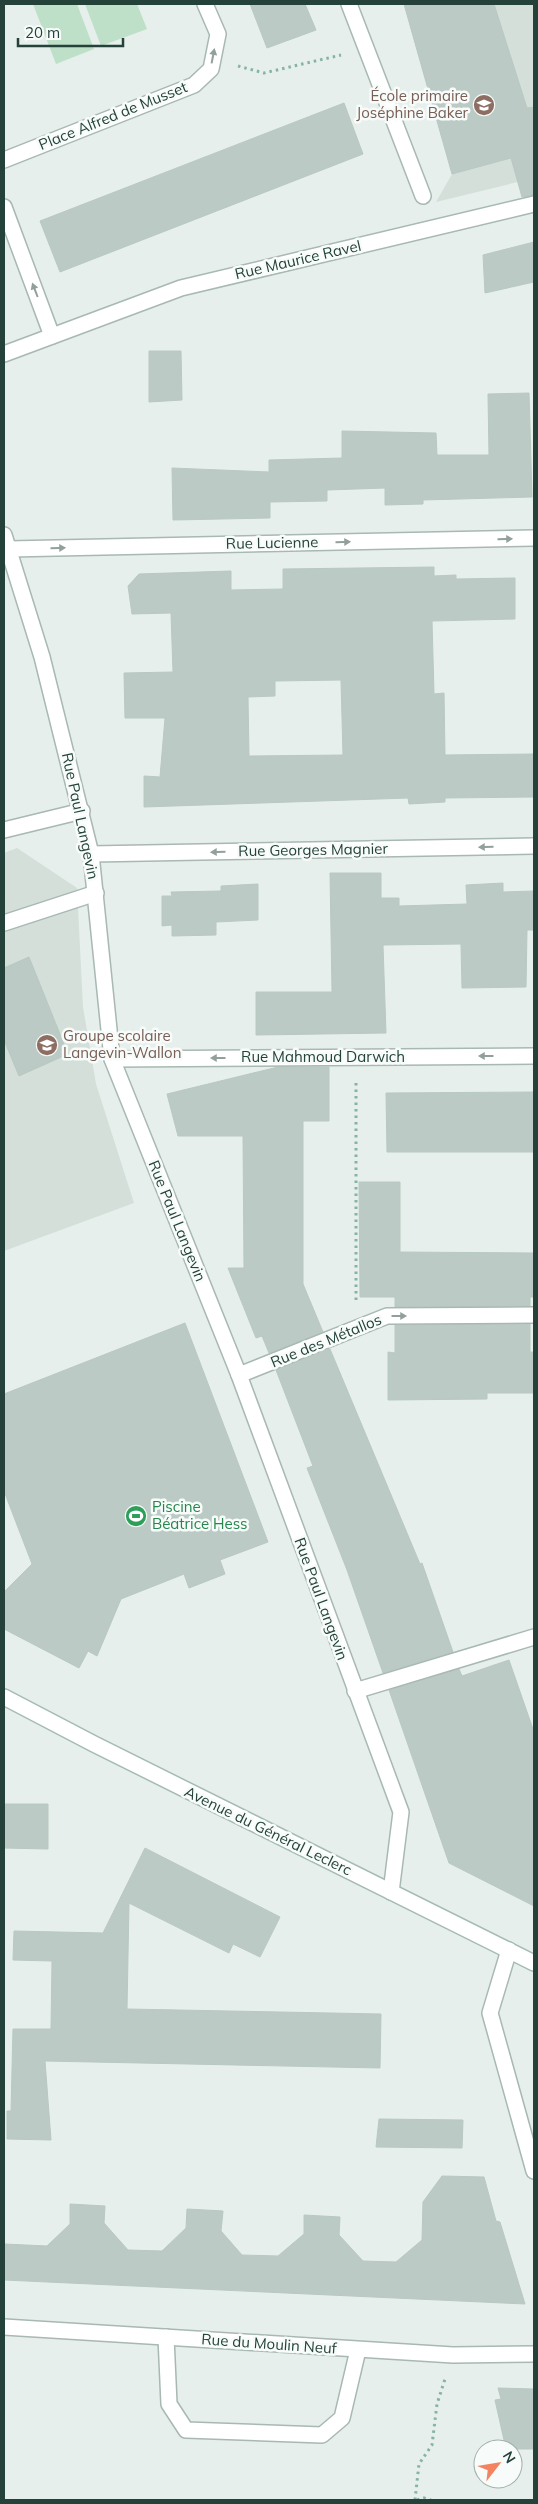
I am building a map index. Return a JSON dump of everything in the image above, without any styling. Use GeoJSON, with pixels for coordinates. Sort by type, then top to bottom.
{"type":"FeatureCollection","features":[{"type":"Feature","properties":{"kind":"street","name":"Place Alfred de Musset"},"geometry":{"type":"LineString","coordinates":[[4,160],[194,85],[211,70],[218,34],[205,4]]}},
{"type":"Feature","properties":{"kind":"street"},"geometry":{"type":"LineString","coordinates":[[349,4],[423,196]]}},
{"type":"Feature","properties":{"kind":"street","name":"Rue Maurice Ravel"},"geometry":{"type":"LineString","coordinates":[[4,354],[181,288],[534,204]]}},
{"type":"Feature","properties":{"kind":"street"},"geometry":{"type":"LineString","coordinates":[[4,207],[52,336]]}},
{"type":"Feature","properties":{"kind":"street","name":"Rue Lucienne"},"geometry":{"type":"LineString","coordinates":[[7,542],[534,538]]}},
{"type":"Feature","properties":{"kind":"street","name":"Rue Paul Langevin"},"geometry":{"type":"LineString","coordinates":[[7,542],[42,657],[82,811],[91,854],[112,1059],[238,1375],[400,1812],[391,1892]]}},
{"type":"Feature","properties":{"kind":"street"},"geometry":{"type":"LineString","coordinates":[[4,830],[82,811]]}},
{"type":"Feature","properties":{"kind":"street","name":"Rue Georges Magnier"},"geometry":{"type":"LineString","coordinates":[[91,854],[534,846]]}},
{"type":"Feature","properties":{"kind":"street"},"geometry":{"type":"LineString","coordinates":[[4,924],[96,893]]}},
{"type":"Feature","properties":{"kind":"street","name":"Rue Mahmoud Darwich"},"geometry":{"type":"LineString","coordinates":[[112,1059],[534,1056]]}},
{"type":"Feature","properties":{"kind":"street","name":"Rue des Métallos"},"geometry":{"type":"LineString","coordinates":[[238,1375],[387,1316],[534,1315]]}},
{"type":"Feature","properties":{"kind":"street"},"geometry":{"type":"LineString","coordinates":[[355,1691],[534,1637]]}},
{"type":"Feature","properties":{"kind":"street","name":"Avenue du Général Leclerc"},"geometry":{"type":"LineString","coordinates":[[4,1697],[94,1744],[534,1963]]}},
{"type":"Feature","properties":{"kind":"street"},"geometry":{"type":"LineString","coordinates":[[509,1950],[490,2012],[534,2171]]}},
{"type":"Feature","properties":{"kind":"street","name":"Rue du Moulin Neuf"},"geometry":{"type":"LineString","coordinates":[[4,2327],[453,2355],[534,2354]]}},
{"type":"Feature","properties":{"kind":"street"},"geometry":{"type":"LineString","coordinates":[[166,2337],[169,2404],[186,2430],[322,2436],[342,2418],[358,2350]]}},
{"type":"Feature","properties":{"kind":"path"},"geometry":{"type":"LineString","coordinates":[[213,58],[264,73],[336,57],[365,46]]}},
{"type":"Feature","properties":{"kind":"path"},"geometry":{"type":"LineString","coordinates":[[356,1057],[356,1329]]}},
{"type":"Feature","properties":{"kind":"path"},"geometry":{"type":"LineString","coordinates":[[431,2500],[424,2498],[416,2500],[419,2464],[432,2445],[437,2404],[453,2355]]}},
{"type":"Feature","properties":{"kind":"shaded area","name":"École primaire Joséphine Baker"},"geometry":{"type":"Polygon","coordinates":[[[404,4],[534,4],[534,178],[436,202],[452,174],[404,4]]]}},
{"type":"Feature","properties":{"kind":"shaded area","name":"Groupe scolaire Langevin-Wallon"},"geometry":{"type":"Polygon","coordinates":[[[17,848],[77,888],[83,1007],[96,1084],[134,1203],[4,1251],[4,853],[17,848]]]}},
{"type":"Feature","properties":{"kind":"green space"},"geometry":{"type":"Polygon","coordinates":[[[33,4],[77,4],[94,49],[56,64],[33,4]]]}},
{"type":"Feature","properties":{"kind":"green space"},"geometry":{"type":"Polygon","coordinates":[[[85,4],[137,4],[147,29],[101,46],[85,4]]]}},
{"type":"Feature","properties":{"kind":"building"},"geometry":{"type":"Polygon","coordinates":[[[250,4],[305,4],[316,30],[267,48],[250,4]]]}},
{"type":"Feature","properties":{"kind":"building","name":"École primaire Joséphine Baker"},"geometry":{"type":"Polygon","coordinates":[[[404,4],[494,4],[527,108],[534,107],[534,195],[522,197],[511,158],[452,174],[404,4]]]}},
{"type":"Feature","properties":{"kind":"building"},"geometry":{"type":"Polygon","coordinates":[[[344,103],[363,154],[60,272],[40,221],[344,103]]]}},
{"type":"Feature","properties":{"kind":"building"},"geometry":{"type":"Polygon","coordinates":[[[534,242],[534,282],[485,293],[483,255],[534,242]]]}},
{"type":"Feature","properties":{"kind":"building"},"geometry":{"type":"Polygon","coordinates":[[[149,351],[181,351],[182,400],[149,402],[149,351]]]}},
{"type":"Feature","properties":{"kind":"building"},"geometry":{"type":"Polygon","coordinates":[[[529,393],[532,497],[423,500],[423,504],[385,505],[385,488],[327,490],[327,501],[270,502],[270,518],[173,520],[172,468],[269,472],[269,460],[342,458],[342,431],[436,433],[437,455],[489,455],[488,394],[529,393]]]}},
{"type":"Feature","properties":{"kind":"building"},"geometry":{"type":"Polygon","coordinates":[[[434,567],[434,576],[456,575],[456,579],[515,578],[515,619],[432,621],[434,694],[444,693],[445,755],[534,754],[534,797],[445,798],[445,802],[409,804],[408,798],[144,807],[144,776],[160,777],[165,718],[125,718],[124,673],[173,672],[171,613],[132,614],[128,586],[139,574],[231,571],[231,590],[283,589],[283,569],[434,567]],[[341,680],[275,681],[275,696],[248,697],[249,756],[343,755],[341,680]]]}},
{"type":"Feature","properties":{"kind":"building"},"geometry":{"type":"Polygon","coordinates":[[[330,873],[381,873],[381,898],[399,898],[399,906],[467,904],[466,885],[503,883],[503,892],[534,891],[534,930],[527,930],[526,987],[462,988],[461,944],[383,945],[386,1033],[256,1035],[256,992],[332,992],[330,873]]]}},
{"type":"Feature","properties":{"kind":"building"},"geometry":{"type":"Polygon","coordinates":[[[258,884],[258,920],[216,922],[216,935],[172,936],[172,925],[162,926],[162,896],[172,896],[171,892],[221,891],[221,886],[258,884]]]}},
{"type":"Feature","properties":{"kind":"building"},"geometry":{"type":"Polygon","coordinates":[[[29,957],[68,1054],[19,1076],[4,1040],[4,968],[29,957]]]}},
{"type":"Feature","properties":{"kind":"building"},"geometry":{"type":"Polygon","coordinates":[[[278,1067],[329,1067],[329,1121],[303,1121],[303,1284],[323,1332],[269,1353],[262,1336],[256,1338],[228,1268],[244,1268],[243,1136],[178,1136],[167,1094],[278,1067]]]}},
{"type":"Feature","properties":{"kind":"building"},"geometry":{"type":"Polygon","coordinates":[[[534,1092],[534,1152],[387,1152],[386,1093],[534,1092]]]}},
{"type":"Feature","properties":{"kind":"building"},"geometry":{"type":"Polygon","coordinates":[[[359,1182],[400,1182],[400,1252],[534,1253],[534,1297],[530,1297],[530,1306],[395,1307],[395,1297],[360,1297],[359,1182]]]}},
{"type":"Feature","properties":{"kind":"building","name":"Piscine Béatrice Hess"},"geometry":{"type":"Polygon","coordinates":[[[185,1323],[268,1542],[220,1560],[225,1574],[189,1588],[184,1574],[121,1599],[97,1656],[88,1651],[79,1668],[4,1629],[4,1592],[32,1564],[4,1491],[4,1394],[185,1323]]]}},
{"type":"Feature","properties":{"kind":"building"},"geometry":{"type":"Polygon","coordinates":[[[530,1324],[530,1352],[534,1352],[534,1393],[487,1393],[487,1399],[388,1400],[388,1352],[395,1353],[395,1325],[530,1324]]]}},
{"type":"Feature","properties":{"kind":"building"},"geometry":{"type":"Polygon","coordinates":[[[330,1349],[420,1564],[422,1563],[453,1652],[383,1673],[347,1570],[307,1468],[313,1466],[276,1370],[330,1349]]]}},
{"type":"Feature","properties":{"kind":"building"},"geometry":{"type":"Polygon","coordinates":[[[509,1660],[534,1732],[534,1906],[449,1863],[389,1690],[459,1669],[462,1676],[509,1660]]]}},
{"type":"Feature","properties":{"kind":"building"},"geometry":{"type":"Polygon","coordinates":[[[4,1804],[48,1804],[48,1849],[4,1848],[4,1804]]]}},
{"type":"Feature","properties":{"kind":"building"},"geometry":{"type":"Polygon","coordinates":[[[145,1848],[280,1917],[260,1957],[233,1944],[229,1953],[129,1903],[127,2009],[381,2014],[380,2068],[45,2061],[51,2140],[7,2139],[7,2111],[11,2111],[13,2029],[51,2029],[52,1961],[13,1960],[14,1931],[103,1933],[145,1848]]]}},
{"type":"Feature","properties":{"kind":"building"},"geometry":{"type":"Polygon","coordinates":[[[379,2119],[463,2120],[462,2148],[376,2147],[379,2119]]]}},
{"type":"Feature","properties":{"kind":"building"},"geometry":{"type":"Polygon","coordinates":[[[442,2176],[484,2177],[496,2221],[500,2222],[525,2304],[4,2280],[4,2244],[47,2246],[70,2224],[70,2204],[105,2206],[104,2223],[128,2250],[162,2251],[186,2228],[187,2209],[223,2211],[221,2231],[242,2255],[278,2256],[304,2234],[304,2215],[340,2217],[339,2235],[363,2261],[396,2262],[422,2240],[423,2202],[442,2176]]]}},
{"type":"Feature","properties":{"kind":"building"},"geometry":{"type":"Polygon","coordinates":[[[498,2388],[534,2389],[534,2449],[523,2449],[523,2439],[504,2439],[495,2400],[501,2399],[498,2388]]]}},
{"type":"Feature","properties":{"kind":"place","name":"École primaire Joséphine Baker"},"geometry":{"type":"Point","coordinates":[484,105]}},
{"type":"Feature","properties":{"kind":"place","name":"Groupe scolaire Langevin-Wallon"},"geometry":{"type":"Point","coordinates":[47,1045]}},
{"type":"Feature","properties":{"kind":"place","name":"Piscine Béatrice Hess"},"geometry":{"type":"Point","coordinates":[136,1516]}}]}
